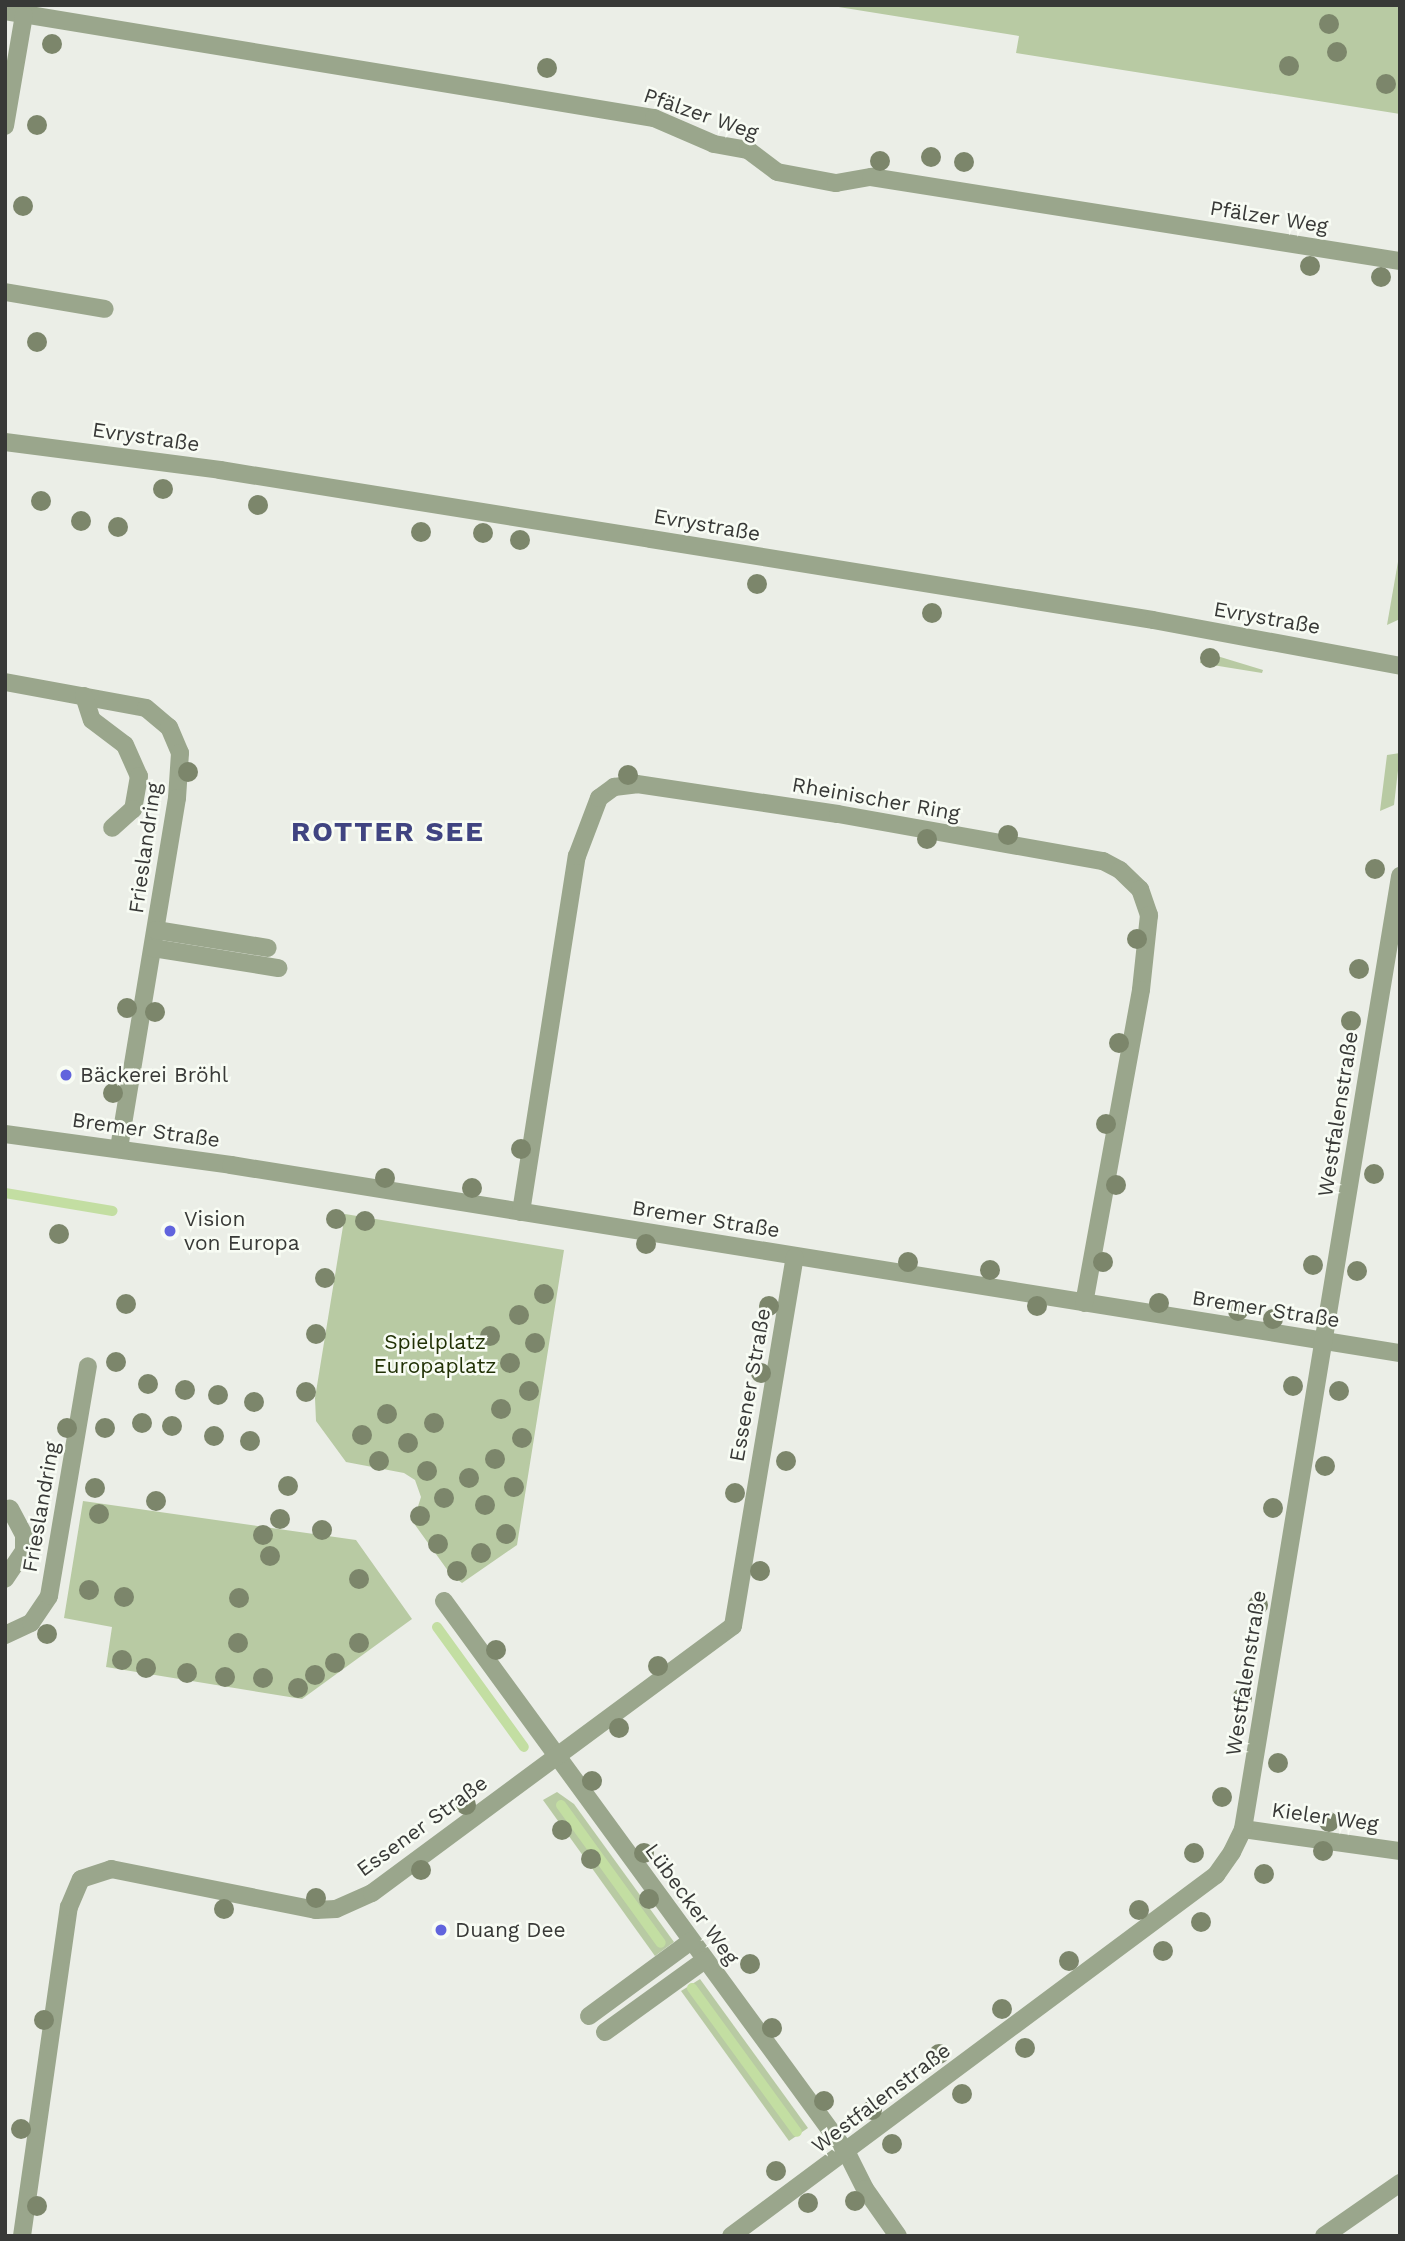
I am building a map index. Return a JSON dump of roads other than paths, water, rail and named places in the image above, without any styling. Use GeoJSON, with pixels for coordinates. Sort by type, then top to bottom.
{"type":"FeatureCollection","features":[{"type":"Feature","properties":{"kind":"street","name":"Pfälzer Weg"},"geometry":{"type":"LineString","coordinates":[[5,11],[654,118],[714,144],[748,150],[777,172],[836,183],[871,177],[1400,261]]}},
{"type":"Feature","properties":{"kind":"street"},"geometry":{"type":"LineString","coordinates":[[5,126],[24,15]]}},
{"type":"Feature","properties":{"kind":"street"},"geometry":{"type":"LineString","coordinates":[[5,292],[105,309]]}},
{"type":"Feature","properties":{"kind":"street","name":"Evrystraße"},"geometry":{"type":"LineString","coordinates":[[5,442],[220,470],[651,539],[1153,620],[1400,666]]}},
{"type":"Feature","properties":{"kind":"street","name":"Frieslandring"},"geometry":{"type":"LineString","coordinates":[[5,682],[146,708],[169,727],[180,753],[156,930],[119,1149]]}},
{"type":"Feature","properties":{"kind":"street"},"geometry":{"type":"LineString","coordinates":[[84,696],[92,720],[125,745],[139,776],[133,809],[112,828]]}},
{"type":"Feature","properties":{"kind":"street","name":"Rheinischer Ring"},"geometry":{"type":"LineString","coordinates":[[521,1212],[577,856],[599,798],[614,787],[637,784],[838,814],[1103,861],[1120,870],[1140,889],[1149,915],[1140,990],[1084,1303]]}},
{"type":"Feature","properties":{"kind":"street","name":"Westfalenstraße"},"geometry":{"type":"LineString","coordinates":[[731,2236],[1216,1875],[1243,1829],[1400,876]]}},
{"type":"Feature","properties":{"kind":"street"},"geometry":{"type":"LineString","coordinates":[[156,930],[268,948]]}},
{"type":"Feature","properties":{"kind":"street"},"geometry":{"type":"LineString","coordinates":[[153,948],[278,968]]}},
{"type":"Feature","properties":{"kind":"street","name":"Bremer Straße"},"geometry":{"type":"LineString","coordinates":[[5,1134],[119,1149],[521,1212],[1400,1353]]}},
{"type":"Feature","properties":{"kind":"street","name":"Essener Straße"},"geometry":{"type":"LineString","coordinates":[[22,2236],[69,1907],[80,1879],[111,1869],[316,1910],[336,1909],[372,1893],[733,1626],[794,1256]]}},
{"type":"Feature","properties":{"kind":"street","name":"Frieslandring"},"geometry":{"type":"LineString","coordinates":[[5,1635],[30,1623],[49,1597],[88,1366]]}},
{"type":"Feature","properties":{"kind":"street"},"geometry":{"type":"LineString","coordinates":[[5,1579],[24,1551],[24,1535],[10,1509]]}},
{"type":"Feature","properties":{"kind":"street","name":"Lübecker Weg"},"geometry":{"type":"LineString","coordinates":[[444,1601],[555,1757],[847,2152],[864,2189],[898,2236]]}},
{"type":"Feature","properties":{"kind":"street","name":"Kieler Weg"},"geometry":{"type":"LineString","coordinates":[[1243,1829],[1400,1851]]}},
{"type":"Feature","properties":{"kind":"street"},"geometry":{"type":"LineString","coordinates":[[589,2015],[691,1941]]}},
{"type":"Feature","properties":{"kind":"street"},"geometry":{"type":"LineString","coordinates":[[605,2032],[705,1960]]}},
{"type":"Feature","properties":{"kind":"street"},"geometry":{"type":"LineString","coordinates":[[1324,2236],[1400,2183]]}},
{"type":"Feature","properties":{"kind":"waterway"},"geometry":{"type":"LineString","coordinates":[[5,1193],[112,1211]]}},
{"type":"Feature","properties":{"kind":"waterway"},"geometry":{"type":"LineString","coordinates":[[437,1627],[524,1747]]}},
{"type":"Feature","properties":{"kind":"waterway"},"geometry":{"type":"LineString","coordinates":[[561,1805],[661,1943]]}},
{"type":"Feature","properties":{"kind":"waterway"},"geometry":{"type":"LineString","coordinates":[[692,1988],[797,2132]]}},
{"type":"Feature","properties":{"kind":"place","name":"Bäckerei Bröhl"},"geometry":{"type":"Point","coordinates":[66,1075]}},
{"type":"Feature","properties":{"kind":"place","name":"Vision von Europa"},"geometry":{"type":"Point","coordinates":[170,1231]}},
{"type":"Feature","properties":{"kind":"place","name":"Duang Dee"},"geometry":{"type":"Point","coordinates":[441,1930]}},
{"type":"Feature","properties":{"kind":"district","name":"ROTTER SEE"},"geometry":{"type":"Point","coordinates":[388,832]}},
{"type":"Feature","properties":{"kind":"park label","name":"Spielplatz Europaplatz"},"geometry":{"type":"Point","coordinates":[435,1354]}}]}
